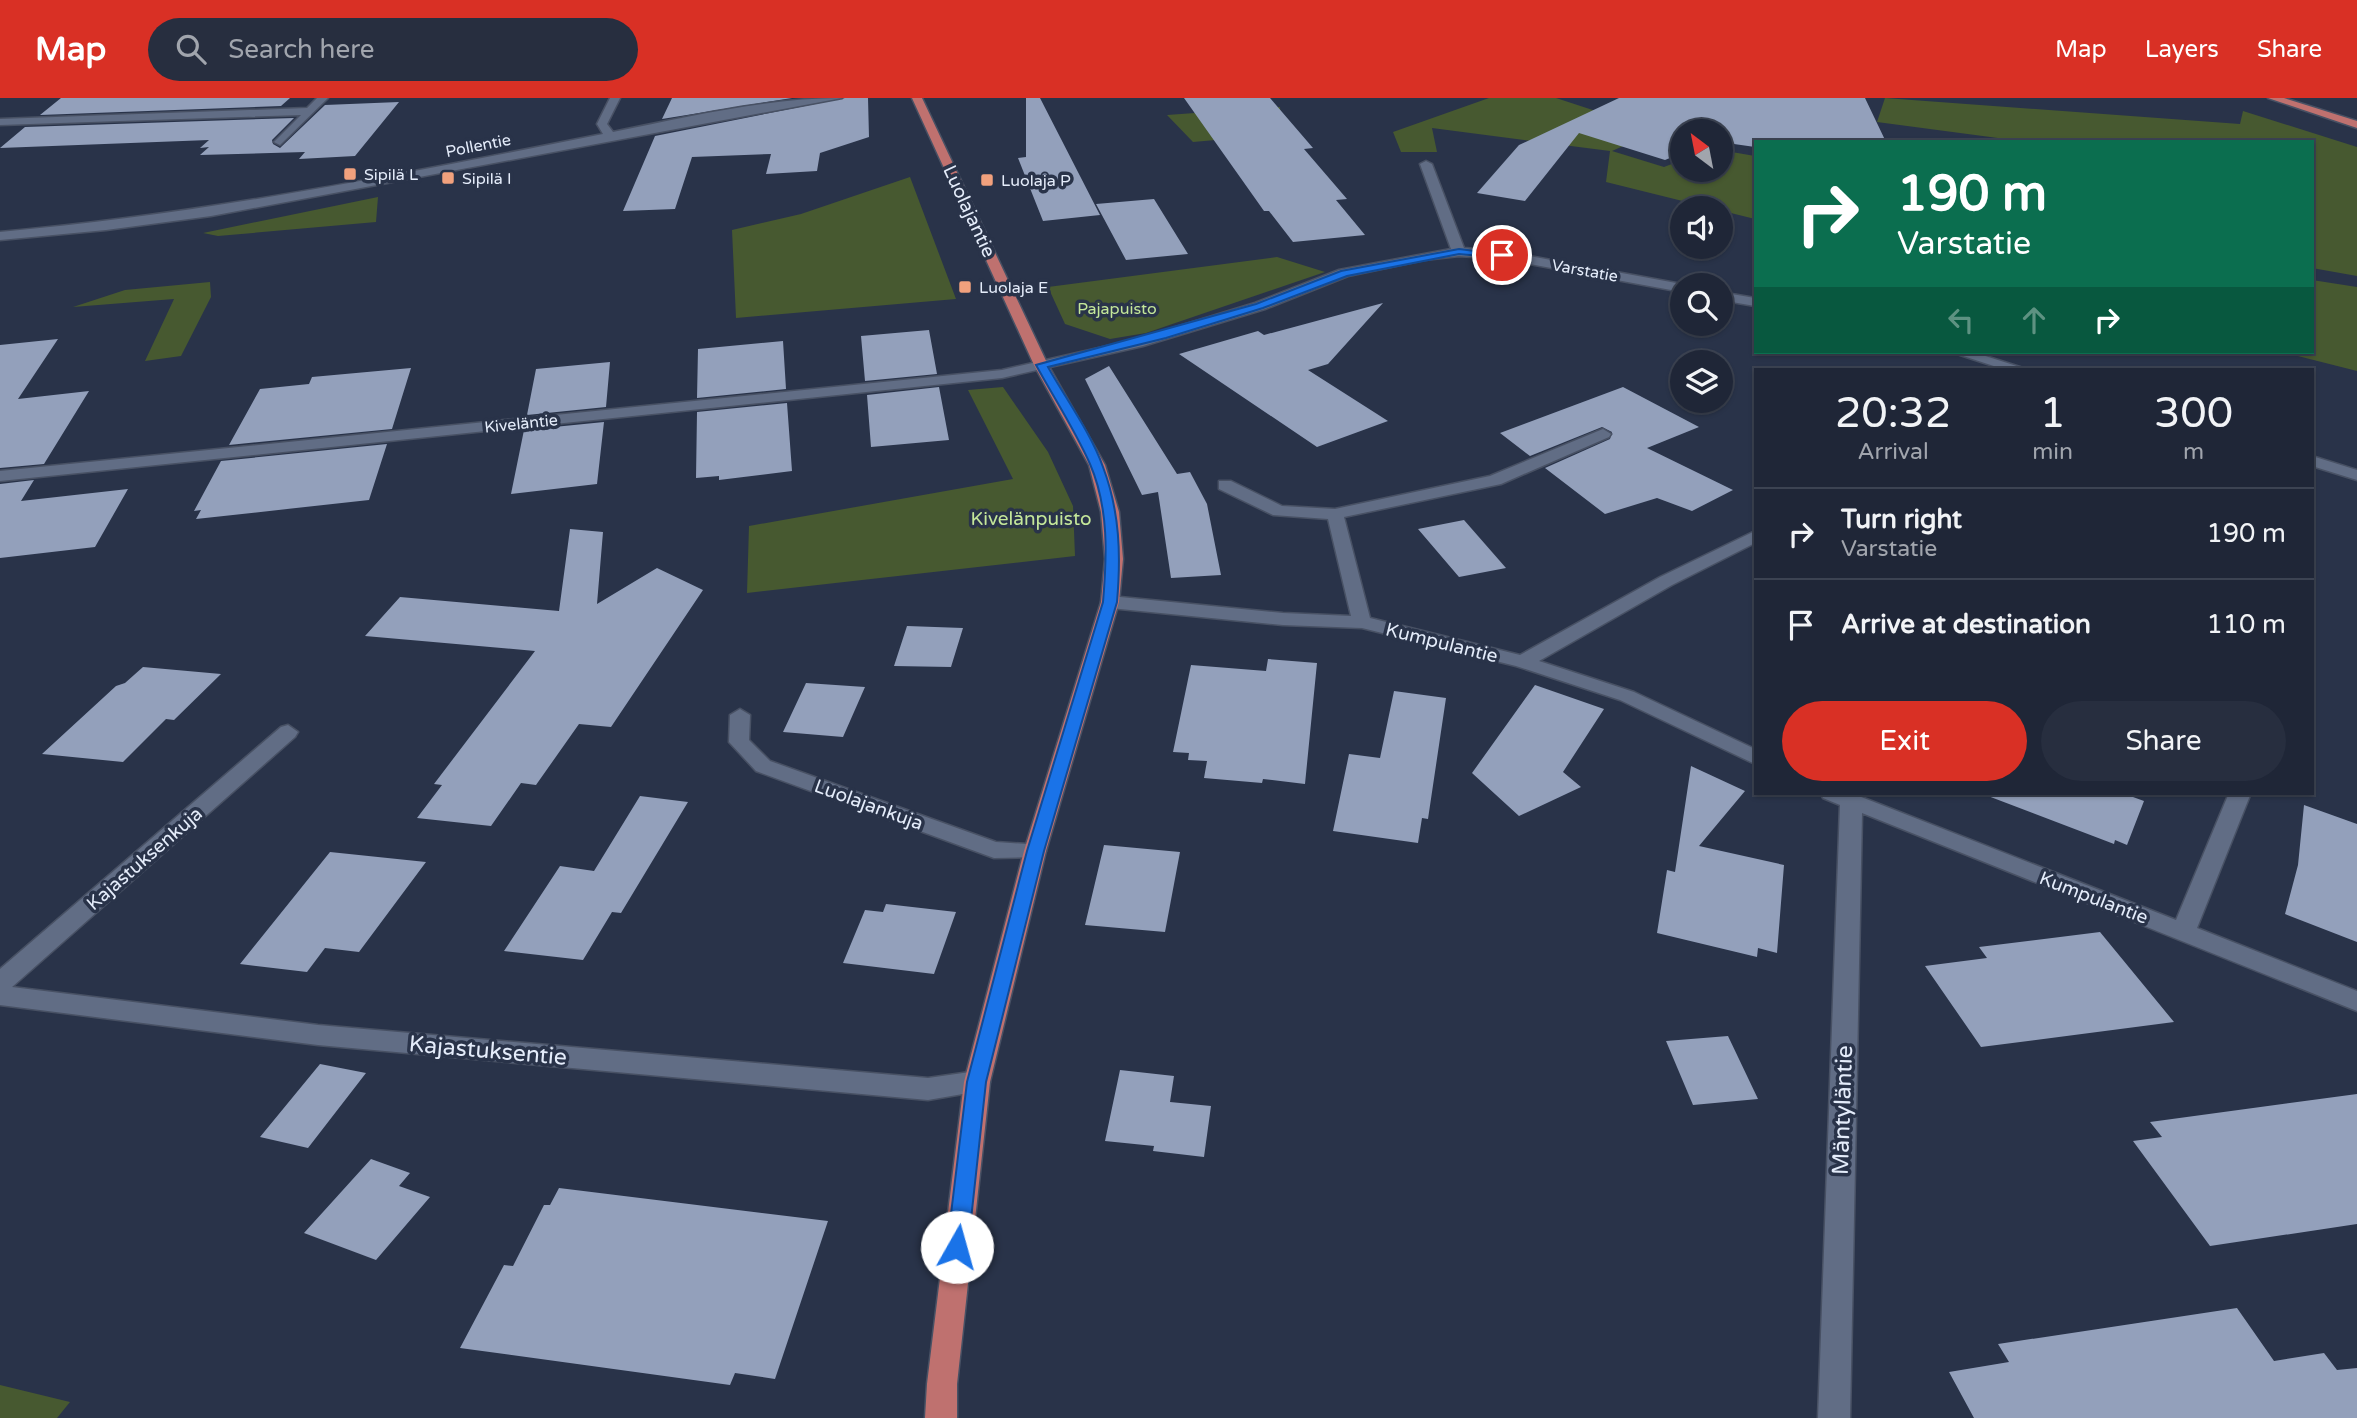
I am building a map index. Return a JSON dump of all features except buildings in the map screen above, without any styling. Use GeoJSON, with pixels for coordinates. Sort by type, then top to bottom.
{"type":"FeatureCollection","features":[{"type":"Feature","properties":{"kind":"main road","name":"Luolajantie"},"geometry":{"type":"LineString","coordinates":[[917,98],[1041,365],[1097,465],[1110,512],[1114,559],[1110,602],[1035,851],[976,1082],[942,1384],[941,1418]]}},
{"type":"Feature","properties":{"kind":"main road"},"geometry":{"type":"LineString","coordinates":[[2273,98],[2357,125]]}},
{"type":"Feature","properties":{"kind":"street"},"geometry":{"type":"LineString","coordinates":[[280,142],[323,98]]}},
{"type":"Feature","properties":{"kind":"street"},"geometry":{"type":"LineString","coordinates":[[610,136],[602,124],[615,98]]}},
{"type":"Feature","properties":{"kind":"street","name":"Pollentie"},"geometry":{"type":"LineString","coordinates":[[1,236],[73,231],[195,216],[728,114],[837,98]]}},
{"type":"Feature","properties":{"kind":"street"},"geometry":{"type":"LineString","coordinates":[[0,122],[310,111]]}},
{"type":"Feature","properties":{"kind":"street"},"geometry":{"type":"LineString","coordinates":[[1426,164],[1459,251]]}},
{"type":"Feature","properties":{"kind":"street","name":"Varstatie"},"geometry":{"type":"LineString","coordinates":[[1041,365],[1162,336],[1260,306],[1344,273],[1459,251],[1502,255],[1670,286]]}},
{"type":"Feature","properties":{"kind":"street"},"geometry":{"type":"LineString","coordinates":[[1733,298],[1754,302]]}},
{"type":"Feature","properties":{"kind":"street"},"geometry":{"type":"LineString","coordinates":[[1965,354],[2015,368]]}},
{"type":"Feature","properties":{"kind":"street","name":"Kiveläntie"},"geometry":{"type":"LineString","coordinates":[[0,476],[1002,374],[1041,365]]}},
{"type":"Feature","properties":{"kind":"street"},"geometry":{"type":"LineString","coordinates":[[1226,485],[1279,511],[1335,514],[1495,480],[1604,434]]}},
{"type":"Feature","properties":{"kind":"street"},"geometry":{"type":"LineString","coordinates":[[2314,461],[2357,475]]}},
{"type":"Feature","properties":{"kind":"street"},"geometry":{"type":"LineString","coordinates":[[1335,514],[1362,622]]}},
{"type":"Feature","properties":{"kind":"street"},"geometry":{"type":"LineString","coordinates":[[1523,662],[1667,581],[1754,537]]}},
{"type":"Feature","properties":{"kind":"street","name":"Kumpulantie"},"geometry":{"type":"LineString","coordinates":[[1110,602],[1283,619],[1362,622],[1523,662],[1627,696],[1754,757]]}},
{"type":"Feature","properties":{"kind":"street","name":"Luolajankuja"},"geometry":{"type":"LineString","coordinates":[[740,715],[739,742],[763,765],[994,850],[1035,851]]}},
{"type":"Feature","properties":{"kind":"street","name":"Kajastuksenkuja"},"geometry":{"type":"LineString","coordinates":[[0,983],[288,732]]}},
{"type":"Feature","properties":{"kind":"street"},"geometry":{"type":"LineString","coordinates":[[2183,932],[2239,795]]}},
{"type":"Feature","properties":{"kind":"street","name":"Kumpulantie"},"geometry":{"type":"LineString","coordinates":[[1841,797],[2357,1001]]}},
{"type":"Feature","properties":{"kind":"street","name":"Mäntyläntie"},"geometry":{"type":"LineString","coordinates":[[1834,1418],[1841,797]]}},
{"type":"Feature","properties":{"kind":"street","name":"Kajastuksentie"},"geometry":{"type":"LineString","coordinates":[[0,995],[318,1035],[775,1076],[928,1089],[976,1082]]}},
{"type":"Feature","properties":{"kind":"green space"},"geometry":{"type":"Polygon","coordinates":[[[1489,98],[1556,98],[1657,131],[1612,151],[1664,167],[1670,165],[1670,182],[1733,182],[1733,152],[1754,156],[1754,219],[1733,214],[1733,196],[1670,198],[1606,182],[1610,151],[1432,128],[1437,152],[1401,152],[1393,132],[1489,98]]]}},
{"type":"Feature","properties":{"kind":"green space"},"geometry":{"type":"Polygon","coordinates":[[[1885,98],[2240,124],[2243,111],[2357,147],[2357,276],[2314,268],[2314,140],[2013,140],[1877,122],[1885,98]]]}},
{"type":"Feature","properties":{"kind":"green space"},"geometry":{"type":"Polygon","coordinates":[[[1280,107],[1282,134],[1193,142],[1167,115],[1280,107]]]}},
{"type":"Feature","properties":{"kind":"green space"},"geometry":{"type":"Polygon","coordinates":[[[910,177],[956,299],[736,318],[732,230],[801,214],[910,177]]]}},
{"type":"Feature","properties":{"kind":"green space"},"geometry":{"type":"Polygon","coordinates":[[[378,197],[376,222],[218,236],[203,233],[378,197]]]}},
{"type":"Feature","properties":{"kind":"green space","name":"Pajapuisto"},"geometry":{"type":"Polygon","coordinates":[[[1277,257],[1325,272],[1146,333],[1110,339],[1065,324],[1048,287],[1277,257]]]}},
{"type":"Feature","properties":{"kind":"green space"},"geometry":{"type":"Polygon","coordinates":[[[2314,280],[2357,287],[2357,371],[2290,354],[2314,354],[2314,280]]]}},
{"type":"Feature","properties":{"kind":"green space"},"geometry":{"type":"Polygon","coordinates":[[[210,282],[211,297],[181,356],[145,361],[174,299],[73,307],[125,290],[210,282]]]}},
{"type":"Feature","properties":{"kind":"green space","name":"Kivelänpuisto"},"geometry":{"type":"Polygon","coordinates":[[[1003,387],[1048,452],[1073,506],[1075,556],[747,593],[749,526],[1013,479],[968,390],[1003,387]]]}},
{"type":"Feature","properties":{"kind":"green space"},"geometry":{"type":"Polygon","coordinates":[[[0,1385],[70,1402],[57,1418],[0,1418],[0,1385]]]}},
{"type":"Feature","properties":{"kind":"place","name":"Sipilä L"},"geometry":{"type":"Point","coordinates":[350,174]}},
{"type":"Feature","properties":{"kind":"place","name":"Sipilä I"},"geometry":{"type":"Point","coordinates":[448,178]}},
{"type":"Feature","properties":{"kind":"place","name":"Luolaja P"},"geometry":{"type":"Point","coordinates":[987,180]}},
{"type":"Feature","properties":{"kind":"place","name":"Luolaja E"},"geometry":{"type":"Point","coordinates":[965,287]}},
{"type":"Feature","properties":{"kind":"route"},"geometry":{"type":"LineString","coordinates":[[957,1247],[976,1082],[1035,851],[1110,602],[1114,559],[1110,512],[1097,465],[1041,365],[1162,336],[1260,306],[1344,273],[1459,251],[1502,255]]}}]}
